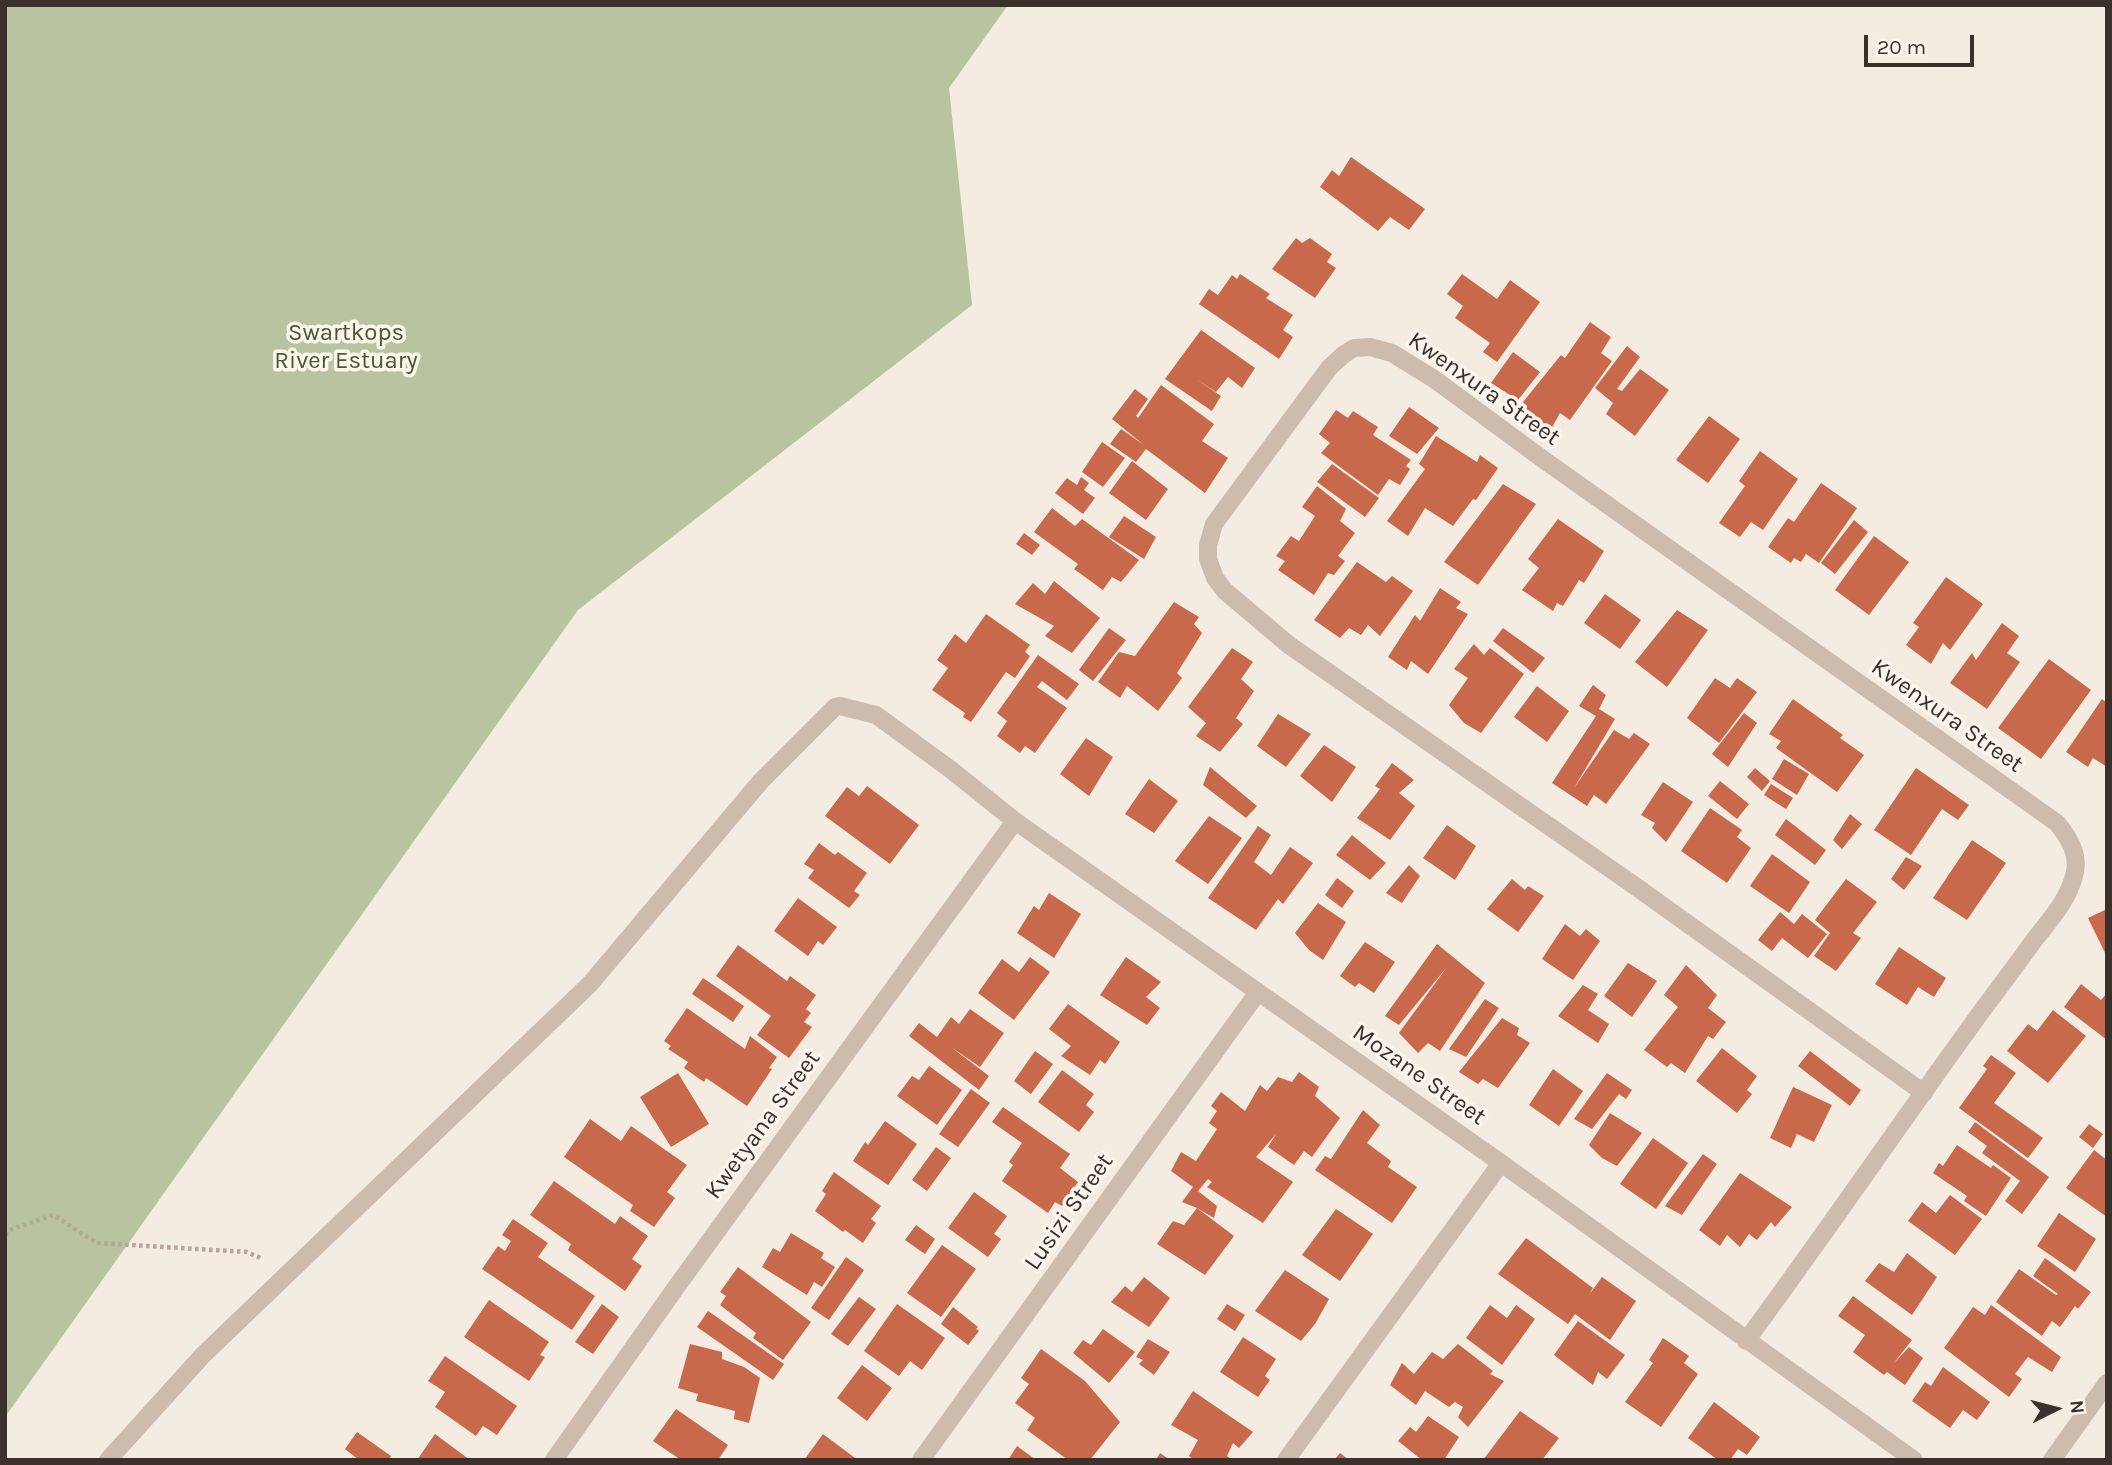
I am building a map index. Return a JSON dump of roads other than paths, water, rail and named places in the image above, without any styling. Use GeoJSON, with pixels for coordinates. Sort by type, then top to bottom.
{"type":"FeatureCollection","features":[{"type":"Feature","properties":{"kind":"street","name":"Kwenxura Street"},"geometry":{"type":"LineString","coordinates":[[1746,1341],[2066,897],[2077,866],[2074,849],[2057,824],[1434,379],[1392,353],[1370,347],[1354,348],[1343,355],[1329,368],[1214,524],[1208,545],[1208,559],[1215,578],[1225,591],[1289,645],[1635,886],[1924,1093]]}},
{"type":"Feature","properties":{"kind":"street","name":"Mozane Street"},"geometry":{"type":"LineString","coordinates":[[108,1460],[204,1355],[590,984],[761,781],[835,707],[870,713],[896,729],[1015,821],[1501,1163],[1914,1460]]}},
{"type":"Feature","properties":{"kind":"street","name":"Kwetyana Street"},"geometry":{"type":"LineString","coordinates":[[554,1460],[1015,821]]}},
{"type":"Feature","properties":{"kind":"street","name":"Lusizi Street"},"geometry":{"type":"LineString","coordinates":[[922,1460],[1258,992]]}},
{"type":"Feature","properties":{"kind":"street"},"geometry":{"type":"LineString","coordinates":[[1286,1460],[1501,1163]]}},
{"type":"Feature","properties":{"kind":"street"},"geometry":{"type":"LineString","coordinates":[[2052,1460],[2107,1383]]}},
{"type":"Feature","properties":{"kind":"park label","name":"Swartkops River Estuary"},"geometry":{"type":"Point","coordinates":[346,347]}}]}
